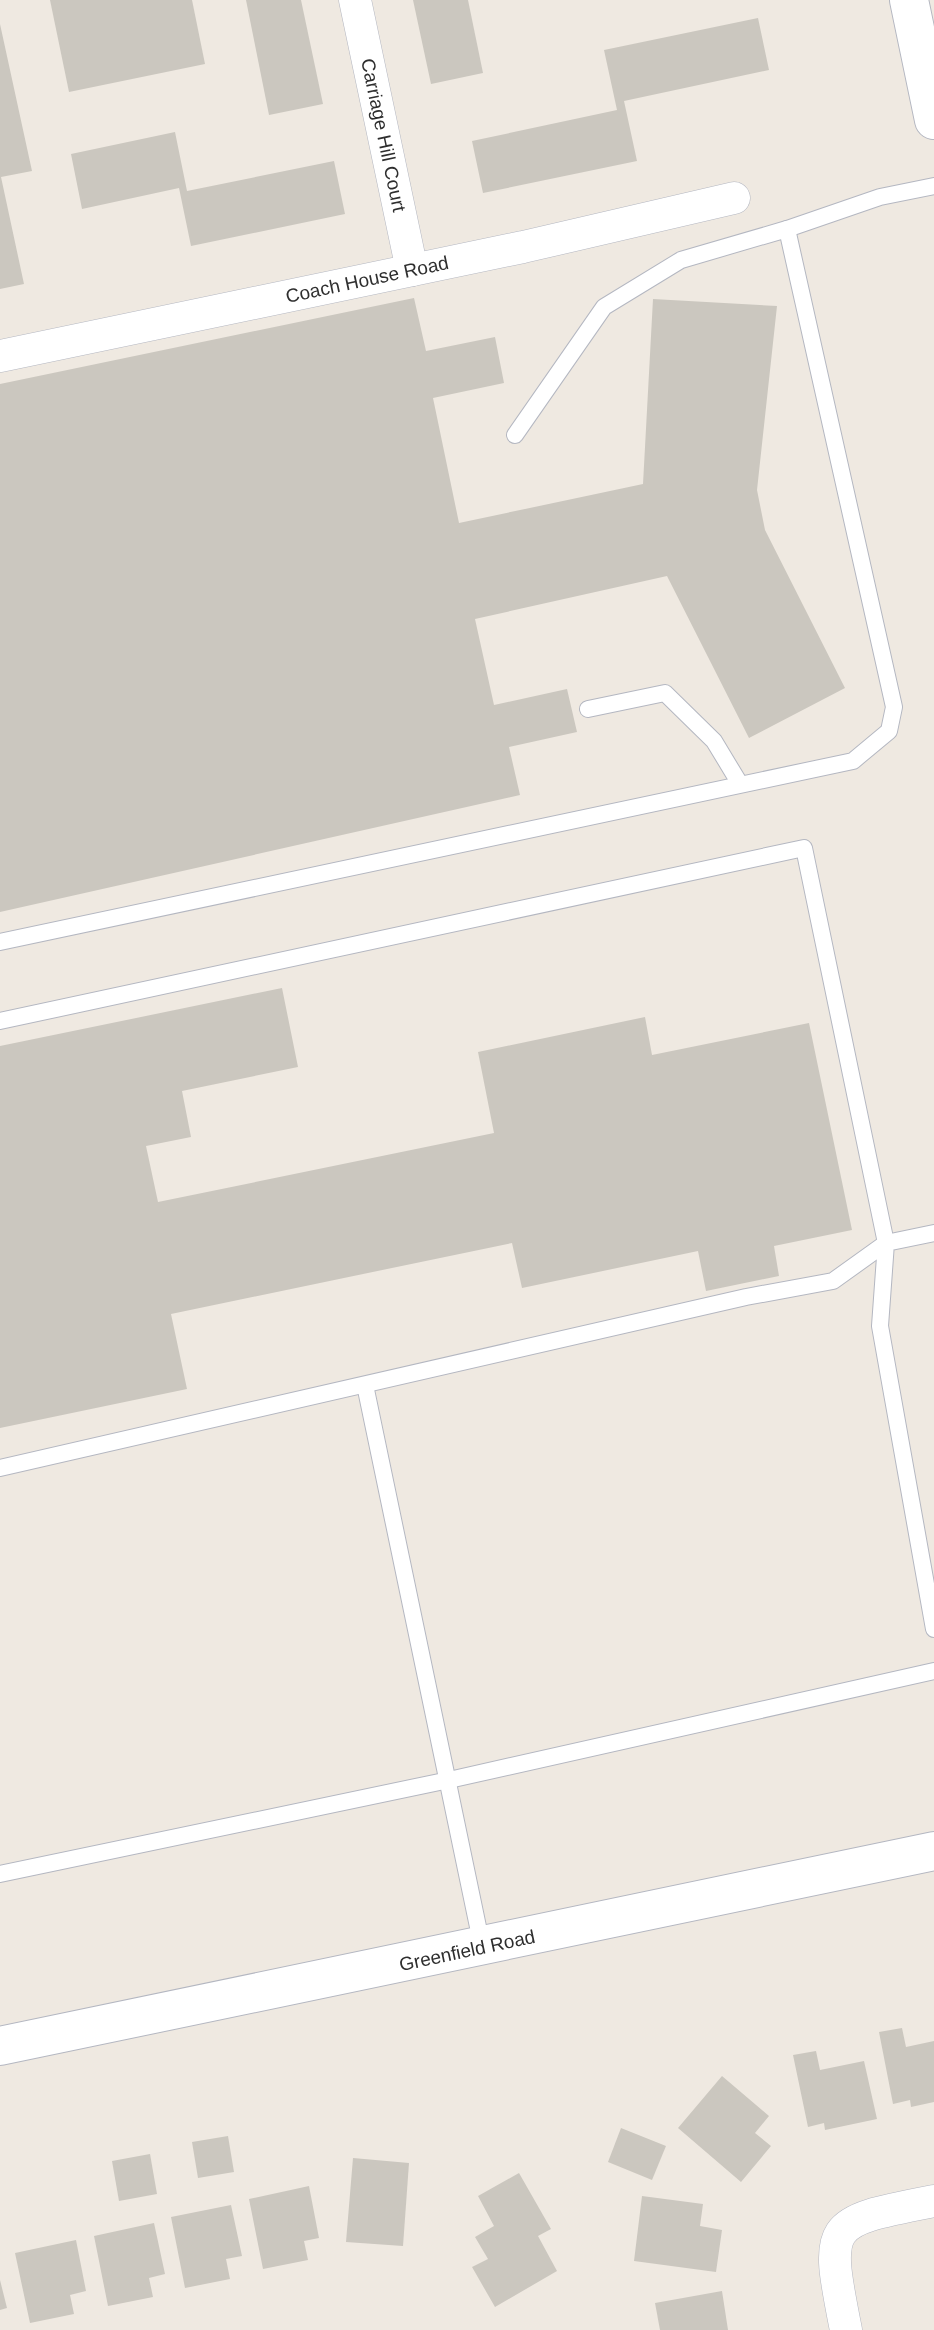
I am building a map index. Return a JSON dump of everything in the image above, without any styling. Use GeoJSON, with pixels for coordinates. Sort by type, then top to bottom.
{"type":"FeatureCollection","features":[{"type":"Feature","properties":{"kind":"main road"},"geometry":{"type":"LineString","coordinates":[[909,0],[934,120]]}},
{"type":"Feature","properties":{"kind":"main road","name":"Greenfield Road"},"geometry":{"type":"LineString","coordinates":[[0,2046],[934,1851]]}},
{"type":"Feature","properties":{"kind":"street","name":"Carriage Hill Court"},"geometry":{"type":"LineString","coordinates":[[355,0],[412,270]]}},
{"type":"Feature","properties":{"kind":"street","name":"Coach House Road"},"geometry":{"type":"LineString","coordinates":[[0,356],[412,270],[734,198]]}},
{"type":"Feature","properties":{"kind":"street"},"geometry":{"type":"LineString","coordinates":[[846,2330],[833,2263],[835,2243],[848,2224],[864,2215],[934,2201]]}},
{"type":"Feature","properties":{"kind":"lane"},"geometry":{"type":"LineString","coordinates":[[515,435],[604,307],[681,260],[787,229],[880,197],[934,186]]}},
{"type":"Feature","properties":{"kind":"lane"},"geometry":{"type":"LineString","coordinates":[[0,942],[853,761],[889,731],[894,707],[787,229]]}},
{"type":"Feature","properties":{"kind":"lane"},"geometry":{"type":"LineString","coordinates":[[588,709],[665,693],[714,741],[740,784]]}},
{"type":"Feature","properties":{"kind":"lane"},"geometry":{"type":"LineString","coordinates":[[0,1021],[804,848],[887,1243],[880,1326],[934,1629]]}},
{"type":"Feature","properties":{"kind":"lane"},"geometry":{"type":"LineString","coordinates":[[0,1468],[747,1297],[833,1280],[887,1243],[934,1233]]}},
{"type":"Feature","properties":{"kind":"lane"},"geometry":{"type":"LineString","coordinates":[[365,1385],[482,1947]]}},
{"type":"Feature","properties":{"kind":"lane"},"geometry":{"type":"LineString","coordinates":[[0,1874],[449,1780],[934,1671]]}},
{"type":"Feature","properties":{"kind":"building"},"geometry":{"type":"Polygon","coordinates":[[[50,0],[192,0],[205,64],[69,92],[50,0]]]}},
{"type":"Feature","properties":{"kind":"building"},"geometry":{"type":"Polygon","coordinates":[[[246,0],[301,0],[323,104],[269,115],[246,0]]]}},
{"type":"Feature","properties":{"kind":"building"},"geometry":{"type":"Polygon","coordinates":[[[413,0],[468,0],[483,73],[431,84],[413,0]]]}},
{"type":"Feature","properties":{"kind":"building"},"geometry":{"type":"Polygon","coordinates":[[[758,18],[769,70],[624,101],[637,161],[483,193],[472,141],[617,110],[604,50],[758,18]]]}},
{"type":"Feature","properties":{"kind":"building"},"geometry":{"type":"Polygon","coordinates":[[[0,24],[32,171],[1,177],[24,284],[0,289],[0,24]]]}},
{"type":"Feature","properties":{"kind":"building"},"geometry":{"type":"Polygon","coordinates":[[[175,132],[187,191],[334,161],[345,214],[191,246],[179,188],[82,209],[71,154],[175,132]]]}},
{"type":"Feature","properties":{"kind":"building"},"geometry":{"type":"Polygon","coordinates":[[[414,298],[426,351],[495,337],[504,383],[433,398],[459,523],[643,484],[653,299],[777,306],[757,490],[765,530],[845,688],[749,738],[667,576],[475,619],[494,705],[567,689],[577,732],[509,747],[520,795],[0,912],[0,384],[414,298]]]}},
{"type":"Feature","properties":{"kind":"building"},"geometry":{"type":"Polygon","coordinates":[[[282,988],[298,1067],[182,1091],[191,1137],[146,1146],[158,1202],[494,1133],[478,1052],[645,1017],[652,1055],[809,1023],[852,1230],[774,1246],[779,1276],[706,1291],[698,1251],[522,1288],[512,1243],[171,1314],[187,1389],[0,1428],[0,1046],[282,988]]]}},
{"type":"Feature","properties":{"kind":"building"},"geometry":{"type":"Polygon","coordinates":[[[902,2028],[906,2047],[934,2041],[934,2102],[911,2107],[910,2100],[893,2104],[879,2032],[902,2028]]]}},
{"type":"Feature","properties":{"kind":"building"},"geometry":{"type":"Polygon","coordinates":[[[816,2051],[820,2070],[864,2061],[877,2119],[825,2130],[824,2123],[808,2127],[793,2055],[816,2051]]]}},
{"type":"Feature","properties":{"kind":"building"},"geometry":{"type":"Polygon","coordinates":[[[722,2076],[769,2116],[755,2133],[771,2146],[741,2182],[678,2128],[722,2076]]]}},
{"type":"Feature","properties":{"kind":"building"},"geometry":{"type":"Polygon","coordinates":[[[621,2128],[666,2146],[652,2180],[608,2162],[621,2128]]]}},
{"type":"Feature","properties":{"kind":"building"},"geometry":{"type":"Polygon","coordinates":[[[228,2136],[234,2172],[198,2178],[192,2142],[228,2136]]]}},
{"type":"Feature","properties":{"kind":"building"},"geometry":{"type":"Polygon","coordinates":[[[150,2154],[157,2194],[119,2201],[112,2161],[150,2154]]]}},
{"type":"Feature","properties":{"kind":"building"},"geometry":{"type":"Polygon","coordinates":[[[353,2158],[409,2163],[403,2246],[346,2242],[353,2158]]]}},
{"type":"Feature","properties":{"kind":"building"},"geometry":{"type":"Polygon","coordinates":[[[519,2173],[551,2229],[538,2236],[557,2271],[495,2307],[472,2267],[488,2259],[475,2237],[494,2226],[478,2196],[519,2173]]]}},
{"type":"Feature","properties":{"kind":"building"},"geometry":{"type":"Polygon","coordinates":[[[309,2186],[319,2238],[304,2241],[308,2260],[263,2269],[249,2199],[309,2186]]]}},
{"type":"Feature","properties":{"kind":"building"},"geometry":{"type":"Polygon","coordinates":[[[642,2196],[703,2204],[700,2226],[722,2230],[716,2272],[634,2261],[642,2196]]]}},
{"type":"Feature","properties":{"kind":"building"},"geometry":{"type":"Polygon","coordinates":[[[231,2205],[242,2256],[226,2259],[230,2279],[185,2288],[171,2217],[231,2205]]]}},
{"type":"Feature","properties":{"kind":"building"},"geometry":{"type":"Polygon","coordinates":[[[154,2223],[165,2274],[149,2278],[153,2297],[108,2306],[94,2236],[154,2223]]]}},
{"type":"Feature","properties":{"kind":"building"},"geometry":{"type":"Polygon","coordinates":[[[76,2240],[86,2291],[70,2295],[74,2314],[30,2323],[15,2253],[76,2240]]]}},
{"type":"Feature","properties":{"kind":"building"},"geometry":{"type":"Polygon","coordinates":[[[0,2280],[7,2308],[0,2310],[0,2280]]]}},
{"type":"Feature","properties":{"kind":"building"},"geometry":{"type":"Polygon","coordinates":[[[722,2291],[728,2330],[660,2330],[655,2303],[722,2291]]]}}]}
